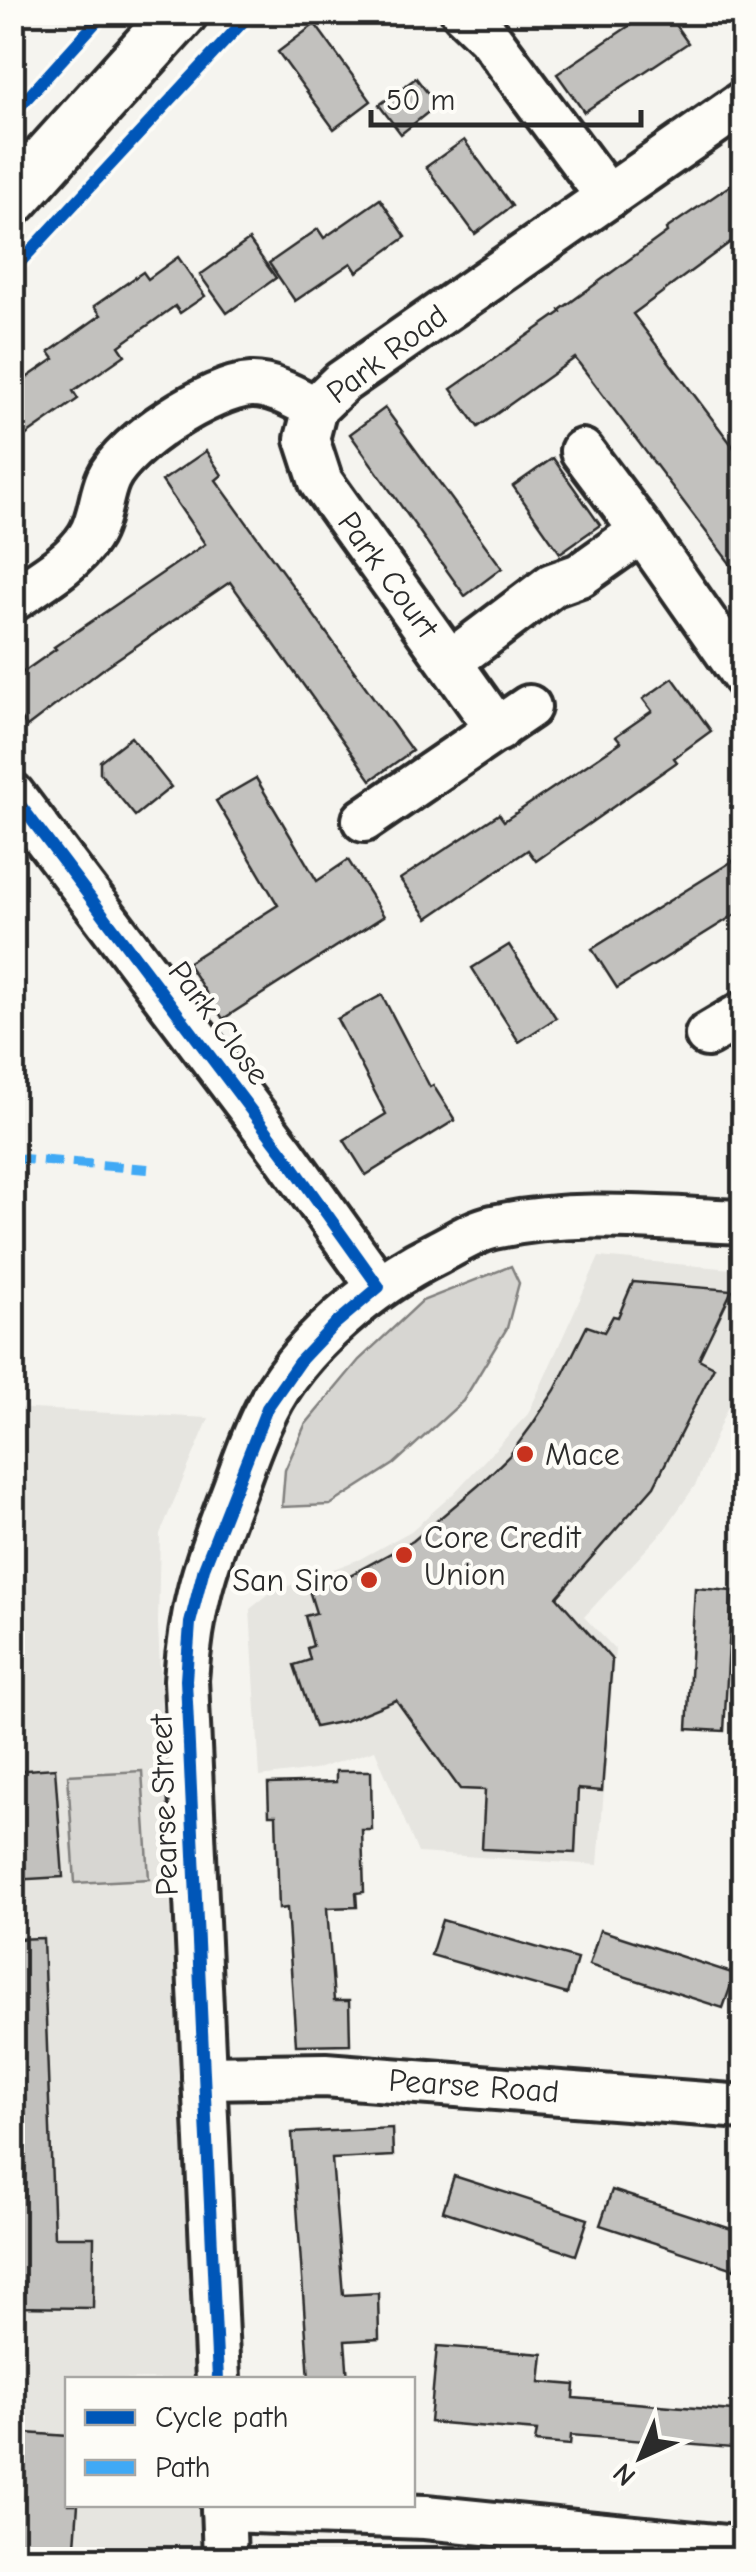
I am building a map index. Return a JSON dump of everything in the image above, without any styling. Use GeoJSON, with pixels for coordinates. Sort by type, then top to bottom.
{"type":"FeatureCollection","features":[{"type":"Feature","properties":{"kind":"main road"},"geometry":{"type":"LineString","coordinates":[[12,200],[181,12]]}},
{"type":"Feature","properties":{"kind":"street"},"geometry":{"type":"LineString","coordinates":[[463,12],[488,36],[608,198]]}},
{"type":"Feature","properties":{"kind":"street","name":"Park Road"},"geometry":{"type":"LineString","coordinates":[[12,600],[68,560],[90,536],[108,478],[128,450],[196,402],[252,385],[289,395],[315,408],[342,382],[744,102]]}},
{"type":"Feature","properties":{"kind":"street","name":"Park Court"},"geometry":{"type":"LineString","coordinates":[[315,408],[307,439],[321,482],[450,662],[514,719],[364,820]]}},
{"type":"Feature","properties":{"kind":"street"},"geometry":{"type":"LineString","coordinates":[[582,451],[744,678]]}},
{"type":"Feature","properties":{"kind":"street"},"geometry":{"type":"LineString","coordinates":[[450,662],[552,585],[580,574],[642,531]]}},
{"type":"Feature","properties":{"kind":"street","name":"Park Close"},"geometry":{"type":"LineString","coordinates":[[12,794],[284,1154],[379,1287]]}},
{"type":"Feature","properties":{"kind":"street"},"geometry":{"type":"LineString","coordinates":[[707,1034],[744,1013]]}},
{"type":"Feature","properties":{"kind":"street","name":"Pearse Street"},"geometry":{"type":"LineString","coordinates":[[218,2377],[186,1680],[190,1624],[204,1568],[267,1408],[300,1362],[379,1287],[488,1228],[576,1215],[744,1222]]}},
{"type":"Feature","properties":{"kind":"street","name":"Pearse Road"},"geometry":{"type":"LineString","coordinates":[[204,2077],[325,2075],[744,2107]]}},
{"type":"Feature","properties":{"kind":"street"},"geometry":{"type":"LineString","coordinates":[[225,2560],[223,2507],[425,2517],[744,2548]]}},
{"type":"Feature","properties":{"kind":"shaded area"},"geometry":{"type":"Polygon","coordinates":[[[599,1257],[743,1270],[743,1369],[696,1484],[665,1529],[584,1617],[615,1649],[598,1865],[418,1853],[375,1750],[314,1770],[260,1777],[250,1609],[270,1593],[360,1559],[411,1531],[453,1494],[528,1414],[599,1257]]]}},
{"type":"Feature","properties":{"kind":"shaded area"},"geometry":{"type":"Polygon","coordinates":[[[511,1266],[519,1283],[507,1328],[463,1401],[394,1464],[330,1505],[282,1507],[285,1470],[305,1425],[359,1360],[422,1301],[511,1266]]]}},
{"type":"Feature","properties":{"kind":"shaded area"},"geometry":{"type":"Polygon","coordinates":[[[13,1408],[209,1418],[160,1534],[158,1624],[170,1898],[199,2364],[203,2377],[65,2377],[65,2507],[213,2507],[215,2559],[13,2560],[13,1408]]]}},
{"type":"Feature","properties":{"kind":"shaded area"},"geometry":{"type":"Polygon","coordinates":[[[142,1771],[149,1879],[75,1883],[68,1775],[142,1771]]]}},
{"type":"Feature","properties":{"kind":"building"},"geometry":{"type":"Polygon","coordinates":[[[650,12],[666,12],[688,43],[584,112],[557,74],[650,12]]]}},
{"type":"Feature","properties":{"kind":"building"},"geometry":{"type":"Polygon","coordinates":[[[315,24],[371,101],[334,129],[278,52],[315,24]]]}},
{"type":"Feature","properties":{"kind":"building"},"geometry":{"type":"Polygon","coordinates":[[[416,78],[437,105],[401,134],[379,105],[416,78]]]}},
{"type":"Feature","properties":{"kind":"building"},"geometry":{"type":"Polygon","coordinates":[[[464,140],[512,206],[475,234],[426,167],[464,140]]]}},
{"type":"Feature","properties":{"kind":"building"},"geometry":{"type":"Polygon","coordinates":[[[744,176],[744,232],[633,314],[744,461],[744,582],[575,358],[478,427],[451,389],[744,176]]]}},
{"type":"Feature","properties":{"kind":"building"},"geometry":{"type":"Polygon","coordinates":[[[380,199],[406,237],[357,272],[351,263],[295,301],[269,263],[318,229],[324,238],[380,199]]]}},
{"type":"Feature","properties":{"kind":"building"},"geometry":{"type":"Polygon","coordinates":[[[249,240],[276,278],[227,313],[200,275],[249,240]]]}},
{"type":"Feature","properties":{"kind":"building"},"geometry":{"type":"Polygon","coordinates":[[[178,257],[205,296],[180,313],[175,306],[119,346],[125,355],[73,391],[78,399],[12,445],[12,388],[54,359],[49,352],[101,315],[94,306],[143,272],[148,279],[178,257]]]}},
{"type":"Feature","properties":{"kind":"building"},"geometry":{"type":"Polygon","coordinates":[[[385,408],[502,568],[465,596],[350,434],[385,408]]]}},
{"type":"Feature","properties":{"kind":"building"},"geometry":{"type":"Polygon","coordinates":[[[206,451],[222,475],[216,480],[412,751],[371,780],[230,582],[107,666],[27,727],[12,707],[12,680],[205,544],[162,481],[206,451]]]}},
{"type":"Feature","properties":{"kind":"building"},"geometry":{"type":"Polygon","coordinates":[[[553,458],[600,525],[560,553],[513,486],[553,458]]]}},
{"type":"Feature","properties":{"kind":"building"},"geometry":{"type":"Polygon","coordinates":[[[673,678],[711,731],[674,758],[677,762],[536,861],[528,850],[428,918],[400,879],[499,814],[504,821],[621,742],[616,736],[652,711],[643,699],[673,678]]]}},
{"type":"Feature","properties":{"kind":"building"},"geometry":{"type":"Polygon","coordinates":[[[131,737],[171,787],[135,816],[100,773],[100,761],[131,737]]]}},
{"type":"Feature","properties":{"kind":"building"},"geometry":{"type":"Polygon","coordinates":[[[256,778],[317,881],[348,860],[384,916],[223,1019],[187,963],[278,905],[216,801],[256,778]]]}},
{"type":"Feature","properties":{"kind":"building"},"geometry":{"type":"Polygon","coordinates":[[[744,854],[744,909],[617,988],[592,949],[744,854]]]}},
{"type":"Feature","properties":{"kind":"building"},"geometry":{"type":"Polygon","coordinates":[[[509,945],[556,1018],[519,1042],[472,968],[509,945]]]}},
{"type":"Feature","properties":{"kind":"building"},"geometry":{"type":"Polygon","coordinates":[[[382,995],[430,1087],[433,1085],[455,1120],[366,1175],[344,1140],[386,1114],[337,1019],[382,995]]]}},
{"type":"Feature","properties":{"kind":"building"},"geometry":{"type":"Polygon","coordinates":[[[633,1282],[732,1290],[699,1359],[714,1367],[654,1486],[557,1597],[612,1660],[602,1791],[578,1789],[575,1853],[482,1849],[485,1790],[460,1789],[396,1700],[345,1721],[315,1727],[294,1665],[310,1660],[307,1648],[313,1646],[305,1616],[316,1613],[309,1590],[348,1576],[413,1541],[479,1485],[509,1456],[532,1425],[555,1390],[587,1326],[604,1332],[613,1316],[618,1317],[633,1282]]]}},
{"type":"Feature","properties":{"kind":"building"},"geometry":{"type":"Polygon","coordinates":[[[695,1588],[732,1591],[724,1731],[687,1729],[695,1588]]]}},
{"type":"Feature","properties":{"kind":"building"},"geometry":{"type":"Polygon","coordinates":[[[55,1768],[63,1877],[12,1880],[12,1771],[55,1768]]]}},
{"type":"Feature","properties":{"kind":"building"},"geometry":{"type":"Polygon","coordinates":[[[336,1771],[371,1771],[372,1830],[362,1830],[364,1892],[356,1893],[357,1907],[327,1908],[334,2001],[349,2001],[350,2044],[296,2045],[287,1908],[279,1909],[276,1815],[269,1815],[268,1784],[336,1782],[336,1771]]]}},
{"type":"Feature","properties":{"kind":"building"},"geometry":{"type":"Polygon","coordinates":[[[442,1920],[577,1959],[567,1994],[431,1955],[442,1920]]]}},
{"type":"Feature","properties":{"kind":"building"},"geometry":{"type":"Polygon","coordinates":[[[600,1930],[735,1974],[723,2008],[589,1965],[600,1930]]]}},
{"type":"Feature","properties":{"kind":"building"},"geometry":{"type":"Polygon","coordinates":[[[43,1938],[54,2237],[94,2237],[93,2308],[12,2307],[12,1939],[43,1938]]]}},
{"type":"Feature","properties":{"kind":"building"},"geometry":{"type":"Polygon","coordinates":[[[392,2128],[393,2156],[332,2159],[343,2295],[378,2293],[379,2339],[345,2341],[348,2377],[309,2377],[292,2133],[392,2128]]]}},
{"type":"Feature","properties":{"kind":"building"},"geometry":{"type":"Polygon","coordinates":[[[454,2176],[588,2219],[576,2255],[443,2211],[454,2176]]]}},
{"type":"Feature","properties":{"kind":"building"},"geometry":{"type":"Polygon","coordinates":[[[612,2190],[744,2233],[734,2269],[600,2225],[612,2190]]]}},
{"type":"Feature","properties":{"kind":"building"},"geometry":{"type":"Polygon","coordinates":[[[437,2346],[543,2354],[540,2382],[575,2385],[574,2398],[744,2412],[744,2449],[571,2435],[570,2445],[535,2442],[537,2431],[430,2422],[437,2346]]]}},
{"type":"Feature","properties":{"kind":"building"},"geometry":{"type":"Polygon","coordinates":[[[12,2432],[65,2436],[65,2507],[78,2507],[74,2560],[12,2560],[12,2432]]]}},
{"type":"Feature","properties":{"kind":"marked path"},"geometry":{"type":"LineString","coordinates":[[12,1158],[148,1169]]}},
{"type":"Feature","properties":{"kind":"cycle path"},"geometry":{"type":"LineString","coordinates":[[12,115],[105,12]]}},
{"type":"Feature","properties":{"kind":"cycle path"},"geometry":{"type":"LineString","coordinates":[[12,271],[252,12]]}},
{"type":"Feature","properties":{"kind":"cycle path"},"geometry":{"type":"LineString","coordinates":[[12,794],[284,1154],[379,1287],[334,1325],[299,1362],[267,1408],[204,1568],[190,1623],[186,1680],[218,2377]]}},
{"type":"Feature","properties":{"kind":"place","name":"Mace"},"geometry":{"type":"Point","coordinates":[525,1454]}},
{"type":"Feature","properties":{"kind":"place","name":"Core Credit Union"},"geometry":{"type":"Point","coordinates":[404,1555]}},
{"type":"Feature","properties":{"kind":"place","name":"San Siro"},"geometry":{"type":"Point","coordinates":[369,1580]}}]}
